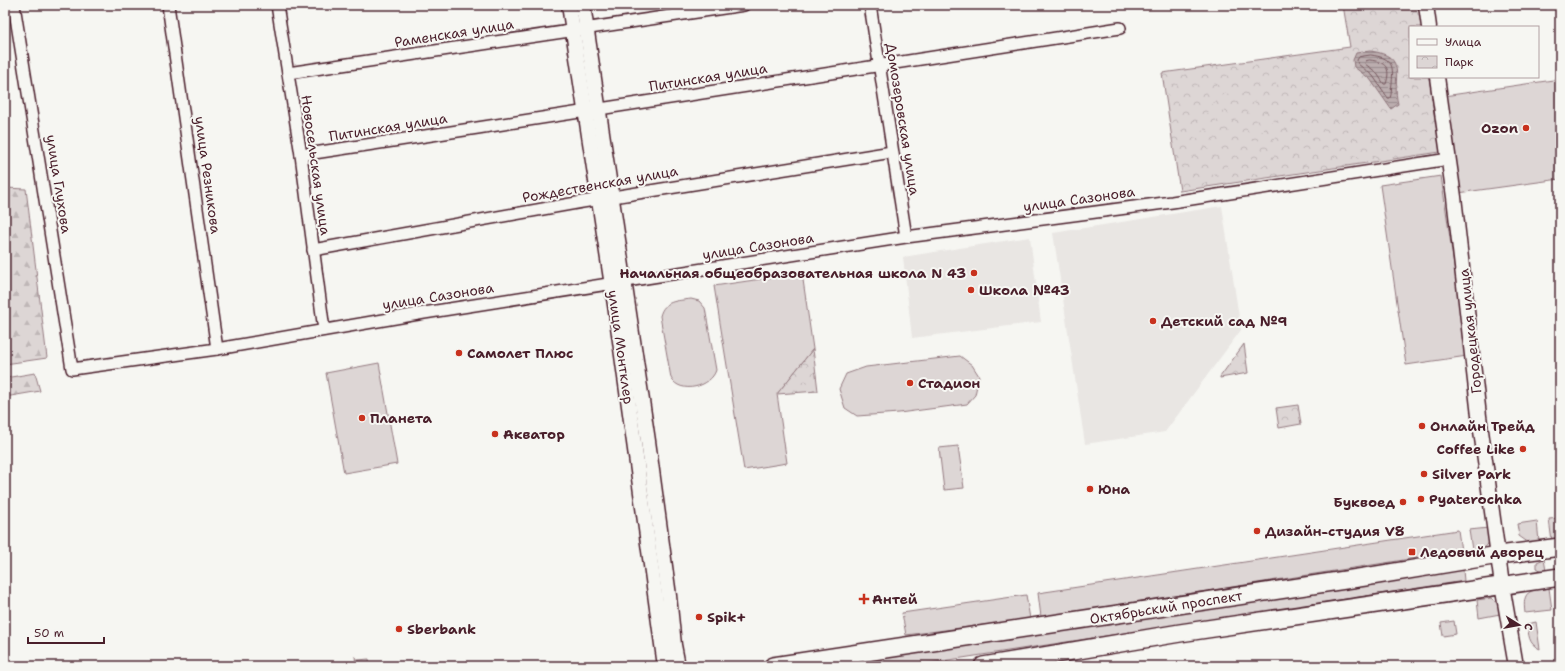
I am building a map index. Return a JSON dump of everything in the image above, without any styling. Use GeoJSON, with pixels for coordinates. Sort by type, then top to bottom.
{"type":"FeatureCollection","features":[{"type":"Feature","properties":{"kind":"main road","name":"Октябрьский проспект"},"geometry":{"type":"LineString","coordinates":[[773,666],[1357,578],[1499,555],[1560,547]]}},
{"type":"Feature","properties":{"kind":"main road","name":"Октябрьский проспект"},"geometry":{"type":"LineString","coordinates":[[983,666],[1180,633],[1560,577]]}},
{"type":"Feature","properties":{"kind":"street","name":"улица Глухова"},"geometry":{"type":"LineString","coordinates":[[14,5],[72,369]]}},
{"type":"Feature","properties":{"kind":"street","name":"улица Резникова"},"geometry":{"type":"LineString","coordinates":[[168,5],[217,349]]}},
{"type":"Feature","properties":{"kind":"street","name":"Новосельская улица"},"geometry":{"type":"LineString","coordinates":[[277,5],[301,156],[324,330]]}},
{"type":"Feature","properties":{"kind":"street","name":"улица Монтклер"},"geometry":{"type":"LineString","coordinates":[[569,5],[579,29],[606,198],[618,283],[665,666]]}},
{"type":"Feature","properties":{"kind":"street","name":"улица Монтклер"},"geometry":{"type":"LineString","coordinates":[[579,29],[583,5]]}},
{"type":"Feature","properties":{"kind":"street","name":"Раменская улица"},"geometry":{"type":"LineString","coordinates":[[288,73],[744,5]]}},
{"type":"Feature","properties":{"kind":"street","name":"Домозеровская улица"},"geometry":{"type":"LineString","coordinates":[[870,5],[906,237]]}},
{"type":"Feature","properties":{"kind":"street"},"geometry":{"type":"LineString","coordinates":[[1426,5],[1429,26]]}},
{"type":"Feature","properties":{"kind":"street","name":"Питинская улица"},"geometry":{"type":"LineString","coordinates":[[301,156],[592,111],[880,64],[1120,28]]}},
{"type":"Feature","properties":{"kind":"street","name":"Городецкая улица"},"geometry":{"type":"LineString","coordinates":[[1437,78],[1454,197],[1479,416],[1502,585],[1516,666]]}},
{"type":"Feature","properties":{"kind":"street","name":"Рождественская улица"},"geometry":{"type":"LineString","coordinates":[[313,250],[606,198],[892,152]]}},
{"type":"Feature","properties":{"kind":"street","name":"улица Сазонова"},"geometry":{"type":"LineString","coordinates":[[72,369],[217,349],[324,330],[906,237],[1172,202],[1449,159]]}},
{"type":"Feature","properties":{"kind":"street","name":"улица Монтклер"},"geometry":{"type":"LineString","coordinates":[[618,283],[648,441],[678,666]]}},
{"type":"Feature","properties":{"kind":"shaded area","name":"Детский сад №9"},"geometry":{"type":"Polygon","coordinates":[[[1222,206],[1241,330],[1165,432],[1085,444],[1053,233],[1222,206]]]}},
{"type":"Feature","properties":{"kind":"shaded area","name":"Школа №43"},"geometry":{"type":"Polygon","coordinates":[[[1030,237],[1041,322],[912,338],[903,257],[1030,237]]]}},
{"type":"Feature","properties":{"kind":"green space"},"geometry":{"type":"Polygon","coordinates":[[[1343,5],[1418,5],[1422,26],[1409,26],[1409,78],[1429,78],[1440,152],[1180,191],[1162,73],[1350,47],[1343,5]]]}},
{"type":"Feature","properties":{"kind":"green space"},"geometry":{"type":"Polygon","coordinates":[[[1560,79],[1560,179],[1458,193],[1444,96],[1560,79]]]}},
{"type":"Feature","properties":{"kind":"green space"},"geometry":{"type":"Polygon","coordinates":[[[1441,176],[1467,356],[1406,365],[1380,185],[1441,176]]]}},
{"type":"Feature","properties":{"kind":"green space"},"geometry":{"type":"Polygon","coordinates":[[[5,188],[26,189],[47,358],[5,364],[5,188]]]}},
{"type":"Feature","properties":{"kind":"green space"},"geometry":{"type":"Polygon","coordinates":[[[802,273],[813,349],[777,394],[787,463],[744,470],[714,286],[802,273]]]}},
{"type":"Feature","properties":{"kind":"green space"},"geometry":{"type":"Polygon","coordinates":[[[691,299],[699,301],[705,308],[716,370],[708,381],[695,387],[681,386],[675,383],[671,378],[660,316],[668,304],[676,301],[691,299]]]}},
{"type":"Feature","properties":{"kind":"green space"},"geometry":{"type":"Polygon","coordinates":[[[1244,344],[1248,373],[1220,378],[1220,377],[1244,344]]]}},
{"type":"Feature","properties":{"kind":"green space"},"geometry":{"type":"Polygon","coordinates":[[[813,349],[818,391],[777,394],[813,349]]]}},
{"type":"Feature","properties":{"kind":"green space","name":"Стадион"},"geometry":{"type":"Polygon","coordinates":[[[960,356],[972,365],[979,376],[975,395],[967,404],[899,413],[857,416],[845,408],[839,389],[846,374],[866,367],[960,356]]]}},
{"type":"Feature","properties":{"kind":"green space","name":"Планета"},"geometry":{"type":"Polygon","coordinates":[[[379,363],[397,464],[344,473],[326,373],[379,363]]]}},
{"type":"Feature","properties":{"kind":"green space"},"geometry":{"type":"Polygon","coordinates":[[[35,373],[40,391],[5,397],[5,378],[35,373]]]}},
{"type":"Feature","properties":{"kind":"green space"},"geometry":{"type":"Polygon","coordinates":[[[1298,405],[1301,424],[1279,428],[1276,408],[1298,405]]]}},
{"type":"Feature","properties":{"kind":"green space"},"geometry":{"type":"Polygon","coordinates":[[[958,446],[964,488],[944,490],[939,448],[958,446]]]}},
{"type":"Feature","properties":{"kind":"green space"},"geometry":{"type":"Polygon","coordinates":[[[1560,518],[1560,540],[1552,542],[1549,519],[1560,518]]]}},
{"type":"Feature","properties":{"kind":"green space"},"geometry":{"type":"Polygon","coordinates":[[[1537,521],[1539,542],[1529,543],[1519,536],[1517,524],[1537,521]]]}},
{"type":"Feature","properties":{"kind":"green space"},"geometry":{"type":"Polygon","coordinates":[[[1489,528],[1490,541],[1484,549],[1472,550],[1469,530],[1489,528]]]}},
{"type":"Feature","properties":{"kind":"green space"},"geometry":{"type":"Polygon","coordinates":[[[1458,530],[1461,551],[1041,617],[1038,593],[1458,530]]]}},
{"type":"Feature","properties":{"kind":"green space"},"geometry":{"type":"Polygon","coordinates":[[[1544,559],[1546,571],[1542,571],[1537,568],[1537,562],[1544,559]]]}},
{"type":"Feature","properties":{"kind":"green space"},"geometry":{"type":"Polygon","coordinates":[[[1463,570],[1464,581],[910,666],[833,666],[1463,570]]]}},
{"type":"Feature","properties":{"kind":"green space"},"geometry":{"type":"Polygon","coordinates":[[[1549,588],[1552,610],[1525,613],[1524,606],[1528,593],[1549,588]]]}},
{"type":"Feature","properties":{"kind":"green space"},"geometry":{"type":"Polygon","coordinates":[[[1026,595],[1030,619],[906,635],[902,613],[1026,595]]]}},
{"type":"Feature","properties":{"kind":"green space"},"geometry":{"type":"Polygon","coordinates":[[[1491,598],[1499,605],[1500,614],[1479,618],[1477,600],[1491,598]]]}},
{"type":"Feature","properties":{"kind":"green space"},"geometry":{"type":"Polygon","coordinates":[[[1454,621],[1456,634],[1443,636],[1441,623],[1454,621]]]}},
{"type":"Feature","properties":{"kind":"green space"},"geometry":{"type":"Polygon","coordinates":[[[1536,622],[1540,649],[1531,642],[1527,624],[1536,622]]]}},
{"type":"Feature","properties":{"kind":"green space"},"geometry":{"type":"Polygon","coordinates":[[[355,656],[358,660],[369,659],[370,666],[356,666],[355,656]]]}},
{"type":"Feature","properties":{"kind":"water"},"geometry":{"type":"Polygon","coordinates":[[[1370,51],[1382,54],[1390,58],[1395,63],[1396,94],[1398,104],[1391,109],[1370,79],[1354,67],[1353,60],[1356,53],[1370,51]]]}},
{"type":"Feature","properties":{"kind":"place","name":"Ozon"},"geometry":{"type":"Point","coordinates":[1526,128]}},
{"type":"Feature","properties":{"kind":"place","name":"Начальная общеобразовательная школа N 43"},"geometry":{"type":"Point","coordinates":[974,273]}},
{"type":"Feature","properties":{"kind":"place","name":"Школа №43"},"geometry":{"type":"Point","coordinates":[971,290]}},
{"type":"Feature","properties":{"kind":"place","name":"Детский сад №9"},"geometry":{"type":"Point","coordinates":[1153,321]}},
{"type":"Feature","properties":{"kind":"place","name":"Самолет Плюс"},"geometry":{"type":"Point","coordinates":[459,353]}},
{"type":"Feature","properties":{"kind":"place","name":"Стадион"},"geometry":{"type":"Point","coordinates":[910,383]}},
{"type":"Feature","properties":{"kind":"place","name":"Планета"},"geometry":{"type":"Point","coordinates":[362,418]}},
{"type":"Feature","properties":{"kind":"place","name":"Онлайн Трейд"},"geometry":{"type":"Point","coordinates":[1422,426]}},
{"type":"Feature","properties":{"kind":"place","name":"Акватор"},"geometry":{"type":"Point","coordinates":[495,434]}},
{"type":"Feature","properties":{"kind":"place","name":"Coffee Like"},"geometry":{"type":"Point","coordinates":[1523,449]}},
{"type":"Feature","properties":{"kind":"place","name":"Silver Park"},"geometry":{"type":"Point","coordinates":[1424,474]}},
{"type":"Feature","properties":{"kind":"place","name":"Юна"},"geometry":{"type":"Point","coordinates":[1090,489]}},
{"type":"Feature","properties":{"kind":"place","name":"Pyaterochka"},"geometry":{"type":"Point","coordinates":[1421,499]}},
{"type":"Feature","properties":{"kind":"place","name":"Буквоед"},"geometry":{"type":"Point","coordinates":[1403,502]}},
{"type":"Feature","properties":{"kind":"place","name":"Дизайн-студия V8"},"geometry":{"type":"Point","coordinates":[1257,531]}},
{"type":"Feature","properties":{"kind":"place","name":"Ледовый дворец"},"geometry":{"type":"Point","coordinates":[1412,552]}},
{"type":"Feature","properties":{"kind":"place","name":"Антей"},"geometry":{"type":"Point","coordinates":[864,599]}},
{"type":"Feature","properties":{"kind":"place","name":"Spik+"},"geometry":{"type":"Point","coordinates":[699,617]}},
{"type":"Feature","properties":{"kind":"place","name":"Sberbank"},"geometry":{"type":"Point","coordinates":[399,629]}}]}
